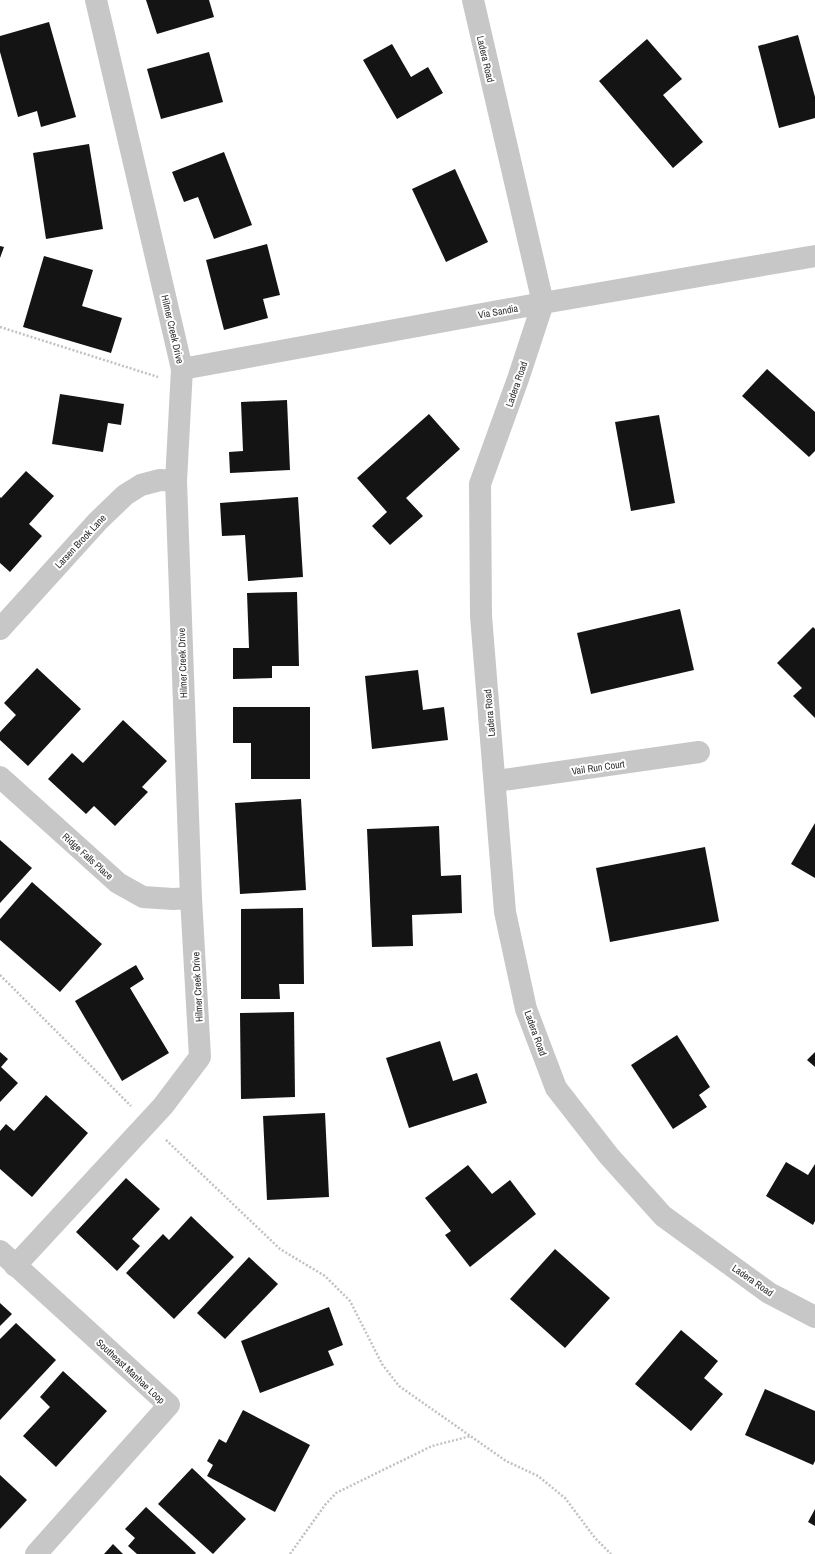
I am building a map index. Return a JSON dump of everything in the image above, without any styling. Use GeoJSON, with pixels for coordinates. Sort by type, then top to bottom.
{"type":"FeatureCollection","features":[{"type":"Feature","properties":{"kind":"street","name":"Hilmer Creek Drive"},"geometry":{"type":"LineString","coordinates":[[7,1259],[148,1123],[200,1057],[192,898],[176,480],[182,377],[96,0]]}},
{"type":"Feature","properties":{"kind":"street","name":"Ladera Road"},"geometry":{"type":"LineString","coordinates":[[473,0],[543,303],[518,380],[480,484],[481,616],[496,781],[505,912],[526,1009],[556,1088],[609,1156],[663,1216],[769,1293],[815,1317]]}},
{"type":"Feature","properties":{"kind":"street","name":"Via Sandia"},"geometry":{"type":"LineString","coordinates":[[182,377],[543,303],[815,256]]}},
{"type":"Feature","properties":{"kind":"street","name":"Larsen Brook Lane"},"geometry":{"type":"LineString","coordinates":[[0,629],[98,521],[125,495],[141,485],[160,480],[176,480]]}},
{"type":"Feature","properties":{"kind":"street","name":"Vail Run Court"},"geometry":{"type":"LineString","coordinates":[[496,781],[699,752]]}},
{"type":"Feature","properties":{"kind":"street","name":"Ridge Falls Place"},"geometry":{"type":"LineString","coordinates":[[0,777],[118,883],[143,897],[173,899],[192,898]]}},
{"type":"Feature","properties":{"kind":"street","name":"Southeast Manhae Loop"},"geometry":{"type":"LineString","coordinates":[[7,1259],[82,1324],[168,1405],[36,1554]]}},
{"type":"Feature","properties":{"kind":"path"},"geometry":{"type":"LineString","coordinates":[[0,327],[182,377]]}},
{"type":"Feature","properties":{"kind":"path"},"geometry":{"type":"LineString","coordinates":[[0,975],[148,1123],[280,1249],[325,1276],[350,1301],[382,1364],[400,1386],[472,1435],[506,1461],[538,1476],[565,1498],[595,1538],[611,1554]]}},
{"type":"Feature","properties":{"kind":"path"},"geometry":{"type":"LineString","coordinates":[[290,1554],[325,1505],[336,1493],[432,1446],[472,1435]]}},
{"type":"Feature","properties":{"kind":"building"},"geometry":{"type":"Polygon","coordinates":[[[146,0],[209,0],[214,17],[157,34],[146,0]]]}},
{"type":"Feature","properties":{"kind":"building"},"geometry":{"type":"Polygon","coordinates":[[[49,22],[76,117],[41,127],[37,111],[18,117],[0,52],[0,36],[49,22]]]}},
{"type":"Feature","properties":{"kind":"building"},"geometry":{"type":"Polygon","coordinates":[[[798,35],[815,97],[815,118],[779,128],[758,46],[798,35]]]}},
{"type":"Feature","properties":{"kind":"building"},"geometry":{"type":"Polygon","coordinates":[[[647,39],[682,79],[663,95],[703,142],[673,168],[599,81],[647,39]]]}},
{"type":"Feature","properties":{"kind":"building"},"geometry":{"type":"Polygon","coordinates":[[[392,44],[411,77],[428,67],[443,93],[397,119],[363,60],[392,44]]]}},
{"type":"Feature","properties":{"kind":"building"},"geometry":{"type":"Polygon","coordinates":[[[209,52],[223,102],[161,119],[147,69],[209,52]]]}},
{"type":"Feature","properties":{"kind":"building"},"geometry":{"type":"Polygon","coordinates":[[[89,144],[103,229],[46,239],[33,153],[89,144]]]}},
{"type":"Feature","properties":{"kind":"building"},"geometry":{"type":"Polygon","coordinates":[[[224,152],[252,225],[214,239],[198,197],[184,202],[172,172],[224,152]]]}},
{"type":"Feature","properties":{"kind":"building"},"geometry":{"type":"Polygon","coordinates":[[[455,169],[488,242],[446,262],[412,189],[455,169]]]}},
{"type":"Feature","properties":{"kind":"building"},"geometry":{"type":"Polygon","coordinates":[[[267,244],[280,295],[263,299],[268,318],[224,330],[206,260],[267,244]]]}},
{"type":"Feature","properties":{"kind":"building"},"geometry":{"type":"Polygon","coordinates":[[[0,246],[4,247],[0,258],[0,246]]]}},
{"type":"Feature","properties":{"kind":"building"},"geometry":{"type":"Polygon","coordinates":[[[44,256],[93,270],[82,306],[122,318],[111,353],[23,327],[44,256]]]}},
{"type":"Feature","properties":{"kind":"building"},"geometry":{"type":"Polygon","coordinates":[[[767,369],[815,412],[815,451],[809,457],[742,396],[767,369]]]}},
{"type":"Feature","properties":{"kind":"building"},"geometry":{"type":"Polygon","coordinates":[[[60,394],[124,404],[121,425],[108,423],[103,452],[52,444],[60,394]]]}},
{"type":"Feature","properties":{"kind":"building"},"geometry":{"type":"Polygon","coordinates":[[[287,400],[290,470],[230,473],[229,452],[243,451],[241,402],[287,400]]]}},
{"type":"Feature","properties":{"kind":"building"},"geometry":{"type":"Polygon","coordinates":[[[429,414],[460,449],[406,498],[423,516],[390,545],[372,526],[387,512],[357,478],[429,414]]]}},
{"type":"Feature","properties":{"kind":"building"},"geometry":{"type":"Polygon","coordinates":[[[659,415],[675,503],[631,511],[615,422],[659,415]]]}},
{"type":"Feature","properties":{"kind":"building"},"geometry":{"type":"Polygon","coordinates":[[[26,471],[54,496],[29,524],[42,536],[10,572],[0,563],[0,497],[1,498],[26,471]]]}},
{"type":"Feature","properties":{"kind":"building"},"geometry":{"type":"Polygon","coordinates":[[[298,497],[303,577],[248,581],[245,535],[222,536],[220,503],[298,497]]]}},
{"type":"Feature","properties":{"kind":"building"},"geometry":{"type":"Polygon","coordinates":[[[297,592],[299,666],[272,666],[272,678],[233,679],[233,648],[249,648],[247,593],[297,592]]]}},
{"type":"Feature","properties":{"kind":"building"},"geometry":{"type":"Polygon","coordinates":[[[680,609],[694,670],[591,694],[577,633],[680,609]]]}},
{"type":"Feature","properties":{"kind":"building"},"geometry":{"type":"Polygon","coordinates":[[[813,627],[815,629],[815,718],[793,696],[802,688],[777,663],[813,627]]]}},
{"type":"Feature","properties":{"kind":"building"},"geometry":{"type":"Polygon","coordinates":[[[37,668],[81,709],[28,766],[0,740],[0,732],[16,715],[4,703],[37,668]]]}},
{"type":"Feature","properties":{"kind":"building"},"geometry":{"type":"Polygon","coordinates":[[[418,670],[423,710],[444,707],[448,740],[372,749],[365,676],[418,670]]]}},
{"type":"Feature","properties":{"kind":"building"},"geometry":{"type":"Polygon","coordinates":[[[233,707],[310,707],[310,779],[251,779],[251,743],[233,743],[233,707]]]}},
{"type":"Feature","properties":{"kind":"building"},"geometry":{"type":"Polygon","coordinates":[[[123,720],[167,761],[142,787],[148,792],[115,826],[94,806],[86,814],[48,779],[72,753],[83,763],[123,720]]]}},
{"type":"Feature","properties":{"kind":"building"},"geometry":{"type":"Polygon","coordinates":[[[301,799],[306,890],[240,894],[235,803],[301,799]]]}},
{"type":"Feature","properties":{"kind":"building"},"geometry":{"type":"Polygon","coordinates":[[[815,823],[815,878],[791,864],[815,823]]]}},
{"type":"Feature","properties":{"kind":"building"},"geometry":{"type":"Polygon","coordinates":[[[439,826],[441,876],[461,875],[462,913],[412,915],[413,946],[372,947],[367,829],[439,826]]]}},
{"type":"Feature","properties":{"kind":"building"},"geometry":{"type":"Polygon","coordinates":[[[0,840],[32,868],[0,903],[0,840]]]}},
{"type":"Feature","properties":{"kind":"building"},"geometry":{"type":"Polygon","coordinates":[[[705,847],[719,921],[610,942],[596,868],[705,847]]]}},
{"type":"Feature","properties":{"kind":"building"},"geometry":{"type":"Polygon","coordinates":[[[32,882],[102,944],[60,992],[0,940],[0,919],[32,882]]]}},
{"type":"Feature","properties":{"kind":"building"},"geometry":{"type":"Polygon","coordinates":[[[303,908],[304,984],[279,984],[280,999],[241,999],[241,909],[303,908]]]}},
{"type":"Feature","properties":{"kind":"building"},"geometry":{"type":"Polygon","coordinates":[[[136,965],[144,979],[130,988],[169,1053],[122,1081],[75,1001],[136,965]]]}},
{"type":"Feature","properties":{"kind":"building"},"geometry":{"type":"Polygon","coordinates":[[[294,1012],[295,1097],[241,1099],[240,1013],[294,1012]]]}},
{"type":"Feature","properties":{"kind":"building"},"geometry":{"type":"Polygon","coordinates":[[[677,1035],[710,1087],[699,1095],[707,1107],[673,1129],[631,1065],[677,1035]]]}},
{"type":"Feature","properties":{"kind":"building"},"geometry":{"type":"Polygon","coordinates":[[[440,1041],[453,1081],[477,1073],[487,1103],[409,1128],[386,1058],[440,1041]]]}},
{"type":"Feature","properties":{"kind":"building"},"geometry":{"type":"Polygon","coordinates":[[[0,1052],[8,1059],[1,1067],[18,1083],[0,1102],[0,1052]]]}},
{"type":"Feature","properties":{"kind":"building"},"geometry":{"type":"Polygon","coordinates":[[[815,1052],[815,1067],[807,1060],[815,1052]]]}},
{"type":"Feature","properties":{"kind":"building"},"geometry":{"type":"Polygon","coordinates":[[[46,1095],[88,1133],[32,1197],[0,1169],[0,1131],[6,1124],[14,1131],[46,1095]]]}},
{"type":"Feature","properties":{"kind":"building"},"geometry":{"type":"Polygon","coordinates":[[[325,1113],[329,1197],[267,1200],[263,1116],[325,1113]]]}},
{"type":"Feature","properties":{"kind":"building"},"geometry":{"type":"Polygon","coordinates":[[[786,1162],[808,1175],[815,1164],[815,1221],[813,1225],[766,1196],[786,1162]]]}},
{"type":"Feature","properties":{"kind":"building"},"geometry":{"type":"Polygon","coordinates":[[[468,1165],[492,1194],[510,1180],[536,1214],[470,1267],[445,1235],[451,1231],[425,1198],[468,1165]]]}},
{"type":"Feature","properties":{"kind":"building"},"geometry":{"type":"Polygon","coordinates":[[[126,1178],[160,1209],[132,1239],[140,1246],[117,1271],[76,1232],[126,1178]]]}},
{"type":"Feature","properties":{"kind":"building"},"geometry":{"type":"Polygon","coordinates":[[[191,1216],[234,1257],[174,1319],[126,1273],[163,1234],[169,1240],[191,1216]]]}},
{"type":"Feature","properties":{"kind":"building"},"geometry":{"type":"Polygon","coordinates":[[[555,1249],[610,1298],[565,1348],[510,1299],[555,1249]]]}},
{"type":"Feature","properties":{"kind":"building"},"geometry":{"type":"Polygon","coordinates":[[[249,1257],[278,1284],[225,1339],[197,1313],[249,1257]]]}},
{"type":"Feature","properties":{"kind":"building"},"geometry":{"type":"Polygon","coordinates":[[[0,1303],[12,1314],[0,1326],[0,1303]]]}},
{"type":"Feature","properties":{"kind":"building"},"geometry":{"type":"Polygon","coordinates":[[[329,1307],[343,1345],[328,1351],[334,1365],[260,1393],[241,1341],[329,1307]]]}},
{"type":"Feature","properties":{"kind":"building"},"geometry":{"type":"Polygon","coordinates":[[[16,1323],[56,1360],[0,1420],[0,1339],[16,1323]]]}},
{"type":"Feature","properties":{"kind":"building"},"geometry":{"type":"Polygon","coordinates":[[[681,1330],[718,1361],[704,1378],[723,1394],[691,1431],[635,1384],[681,1330]]]}},
{"type":"Feature","properties":{"kind":"building"},"geometry":{"type":"Polygon","coordinates":[[[63,1371],[107,1411],[56,1467],[23,1436],[50,1407],[40,1397],[63,1371]]]}},
{"type":"Feature","properties":{"kind":"building"},"geometry":{"type":"Polygon","coordinates":[[[765,1389],[815,1411],[815,1461],[813,1465],[745,1435],[765,1389]]]}},
{"type":"Feature","properties":{"kind":"building"},"geometry":{"type":"Polygon","coordinates":[[[243,1410],[310,1445],[275,1512],[207,1476],[213,1465],[207,1461],[219,1439],[226,1443],[243,1410]]]}},
{"type":"Feature","properties":{"kind":"building"},"geometry":{"type":"Polygon","coordinates":[[[192,1468],[246,1519],[213,1554],[158,1504],[192,1468]]]}},
{"type":"Feature","properties":{"kind":"building"},"geometry":{"type":"Polygon","coordinates":[[[0,1475],[27,1500],[0,1529],[0,1475]]]}},
{"type":"Feature","properties":{"kind":"building"},"geometry":{"type":"Polygon","coordinates":[[[146,1507],[196,1553],[137,1554],[128,1546],[135,1538],[125,1529],[146,1507]]]}},
{"type":"Feature","properties":{"kind":"building"},"geometry":{"type":"Polygon","coordinates":[[[815,1509],[815,1526],[808,1522],[815,1509]]]}},
{"type":"Feature","properties":{"kind":"building"},"geometry":{"type":"Polygon","coordinates":[[[113,1544],[123,1554],[104,1554],[113,1544]]]}}]}
